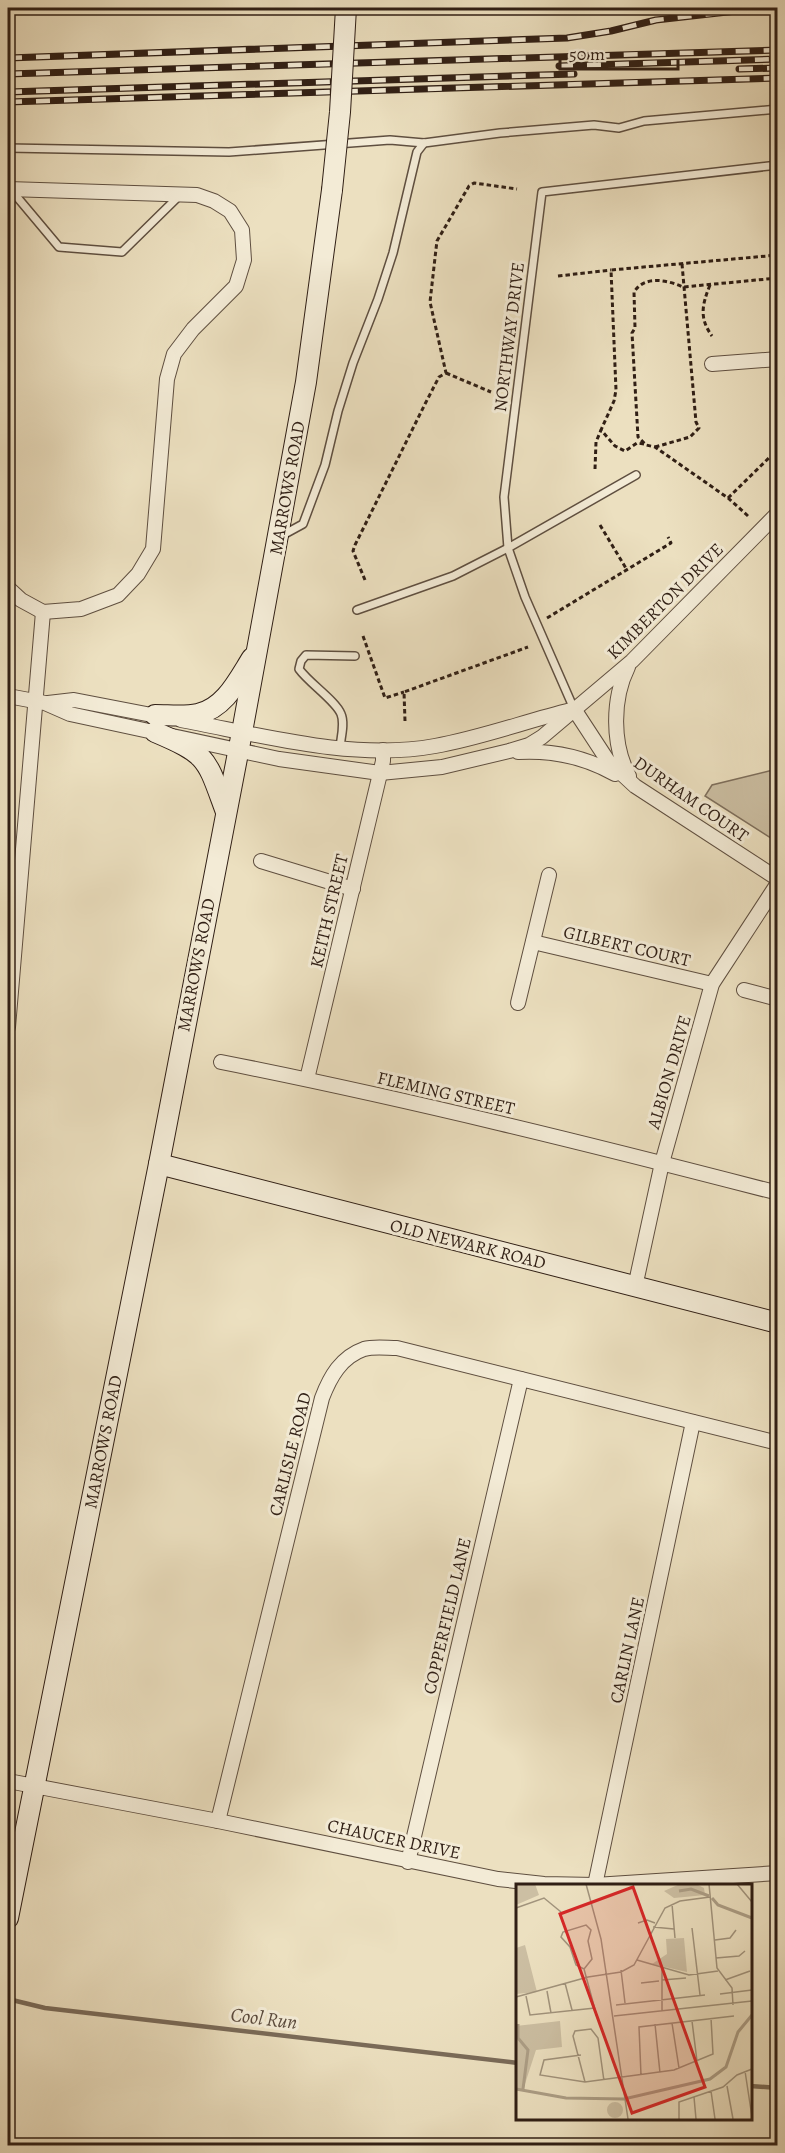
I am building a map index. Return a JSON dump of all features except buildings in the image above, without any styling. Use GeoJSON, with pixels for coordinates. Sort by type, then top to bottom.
{"type":"FeatureCollection","features":[{"type":"Feature","properties":{"kind":"street","name":"MARROWS ROAD"},"geometry":{"type":"LineString","coordinates":[[8,1918],[159,1164],[306,382],[332,190],[340,112],[346,8]]}},
{"type":"Feature","properties":{"kind":"street"},"geometry":{"type":"LineString","coordinates":[[8,588],[21,600],[43,612],[81,609],[118,595],[138,574],[153,549],[167,379],[174,354],[193,329],[236,285],[244,260],[242,230],[230,211],[214,201],[197,195],[9,189]]}},
{"type":"Feature","properties":{"kind":"street"},"geometry":{"type":"LineString","coordinates":[[712,364],[777,359]]}},
{"type":"Feature","properties":{"kind":"street","name":"KIMBERTON DRIVE"},"geometry":{"type":"LineString","coordinates":[[240,741],[279,759],[380,773],[442,767],[529,745],[542,737],[632,661],[777,513]]}},
{"type":"Feature","properties":{"kind":"street"},"geometry":{"type":"LineString","coordinates":[[8,1027],[40,702],[43,612]]}},
{"type":"Feature","properties":{"kind":"street"},"geometry":{"type":"LineString","coordinates":[[155,724],[197,714],[217,706],[257,651]]}},
{"type":"Feature","properties":{"kind":"street"},"geometry":{"type":"LineString","coordinates":[[632,661],[621,680],[617,735],[619,753],[635,786]]}},
{"type":"Feature","properties":{"kind":"street"},"geometry":{"type":"LineString","coordinates":[[8,696],[40,702],[74,700],[155,724],[240,741]]}},
{"type":"Feature","properties":{"kind":"street","name":"KIMBERTON DRIVE"},"geometry":{"type":"LineString","coordinates":[[240,741],[383,750],[434,747],[573,709]]}},
{"type":"Feature","properties":{"kind":"street","name":"DURHAM COURT"},"geometry":{"type":"LineString","coordinates":[[573,709],[608,761],[635,786],[777,881]]}},
{"type":"Feature","properties":{"kind":"street"},"geometry":{"type":"LineString","coordinates":[[155,724],[188,746],[210,767],[226,813]]}},
{"type":"Feature","properties":{"kind":"street","name":"KEITH STREET"},"geometry":{"type":"LineString","coordinates":[[307,1079],[380,773],[383,750]]}},
{"type":"Feature","properties":{"kind":"street"},"geometry":{"type":"LineString","coordinates":[[495,754],[555,752],[602,767],[635,786]]}},
{"type":"Feature","properties":{"kind":"street"},"geometry":{"type":"LineString","coordinates":[[261,861],[352,889]]}},
{"type":"Feature","properties":{"kind":"street"},"geometry":{"type":"LineString","coordinates":[[518,1003],[549,875]]}},
{"type":"Feature","properties":{"kind":"street","name":"ALBION DRIVE"},"geometry":{"type":"LineString","coordinates":[[635,1287],[662,1163],[712,984],[777,881]]}},
{"type":"Feature","properties":{"kind":"street","name":"GILBERT COURT"},"geometry":{"type":"LineString","coordinates":[[533,942],[712,984]]}},
{"type":"Feature","properties":{"kind":"street"},"geometry":{"type":"LineString","coordinates":[[744,990],[777,999]]}},
{"type":"Feature","properties":{"kind":"street","name":"FLEMING STREET"},"geometry":{"type":"LineString","coordinates":[[221,1062],[307,1079],[777,1192]]}},
{"type":"Feature","properties":{"kind":"street","name":"OLD NEWARK ROAD"},"geometry":{"type":"LineString","coordinates":[[159,1164],[777,1323]]}},
{"type":"Feature","properties":{"kind":"street","name":"CARLISLE ROAD"},"geometry":{"type":"LineString","coordinates":[[218,1821],[322,1398],[330,1376],[343,1362],[364,1349],[398,1348],[777,1443]]}},
{"type":"Feature","properties":{"kind":"street","name":"COPPERFIELD LANE"},"geometry":{"type":"LineString","coordinates":[[408,1862],[521,1379]]}},
{"type":"Feature","properties":{"kind":"street","name":"CARLIN LANE"},"geometry":{"type":"LineString","coordinates":[[595,1884],[693,1422]]}},
{"type":"Feature","properties":{"kind":"street","name":"CHAUCER DRIVE"},"geometry":{"type":"LineString","coordinates":[[8,1781],[218,1821],[408,1862],[498,1879],[544,1884]]}},
{"type":"Feature","properties":{"kind":"street","name":"CHAUCER DRIVE"},"geometry":{"type":"LineString","coordinates":[[610,1884],[777,1873]]}},
{"type":"Feature","properties":{"kind":"lane"},"geometry":{"type":"LineString","coordinates":[[8,148],[229,152],[390,140],[424,143],[500,133],[594,125],[619,128],[644,120],[777,109]]}},
{"type":"Feature","properties":{"kind":"lane"},"geometry":{"type":"LineString","coordinates":[[278,537],[303,524],[325,465],[353,363],[393,253],[417,152],[424,143]]}},
{"type":"Feature","properties":{"kind":"lane","name":"NORTHWAY DRIVE"},"geometry":{"type":"LineString","coordinates":[[573,709],[525,597],[508,548],[504,497],[542,192],[777,165]]}},
{"type":"Feature","properties":{"kind":"lane"},"geometry":{"type":"LineString","coordinates":[[9,189],[59,247],[122,252],[180,194]]}},
{"type":"Feature","properties":{"kind":"lane"},"geometry":{"type":"LineString","coordinates":[[357,610],[453,576],[508,548],[636,475]]}},
{"type":"Feature","properties":{"kind":"lane"},"geometry":{"type":"LineString","coordinates":[[340,747],[342,715],[337,706],[306,679],[299,669],[306,655],[355,656]]}},
{"type":"Feature","properties":{"kind":"path"},"geometry":{"type":"LineString","coordinates":[[446,373],[429,302],[437,241],[469,186],[474,183],[517,189]]}},
{"type":"Feature","properties":{"kind":"path"},"geometry":{"type":"LineString","coordinates":[[558,276],[777,255]]}},
{"type":"Feature","properties":{"kind":"path"},"geometry":{"type":"LineString","coordinates":[[656,447],[690,437],[699,428],[696,422],[682,263]]}},
{"type":"Feature","properties":{"kind":"path"},"geometry":{"type":"LineString","coordinates":[[595,469],[596,442],[614,401],[616,390],[611,270]]}},
{"type":"Feature","properties":{"kind":"path"},"geometry":{"type":"LineString","coordinates":[[646,445],[638,437],[632,333],[634,292],[637,287],[646,281],[673,282],[683,287],[777,278]]}},
{"type":"Feature","properties":{"kind":"path"},"geometry":{"type":"LineString","coordinates":[[710,284],[702,313],[706,328],[712,336]]}},
{"type":"Feature","properties":{"kind":"path"},"geometry":{"type":"LineString","coordinates":[[446,373],[491,392]]}},
{"type":"Feature","properties":{"kind":"path"},"geometry":{"type":"LineString","coordinates":[[365,580],[353,551],[355,545],[439,377],[446,373]]}},
{"type":"Feature","properties":{"kind":"path"},"geometry":{"type":"LineString","coordinates":[[601,430],[615,446],[625,451],[637,443],[656,447],[728,498],[748,516]]}},
{"type":"Feature","properties":{"kind":"path"},"geometry":{"type":"LineString","coordinates":[[728,498],[777,449]]}},
{"type":"Feature","properties":{"kind":"path"},"geometry":{"type":"LineString","coordinates":[[600,525],[627,570]]}},
{"type":"Feature","properties":{"kind":"path"},"geometry":{"type":"LineString","coordinates":[[547,618],[671,543],[668,537]]}},
{"type":"Feature","properties":{"kind":"path"},"geometry":{"type":"LineString","coordinates":[[363,636],[385,698],[528,647]]}},
{"type":"Feature","properties":{"kind":"path"},"geometry":{"type":"LineString","coordinates":[[404,692],[405,721]]}},
{"type":"Feature","properties":{"kind":"shaded area"},"geometry":{"type":"Polygon","coordinates":[[[777,769],[777,842],[705,796],[712,785],[777,769]]]}},
{"type":"Feature","properties":{"kind":"waterway","name":"Cool Run"},"geometry":{"type":"LineString","coordinates":[[8,1999],[45,2008],[516,2063]]}},
{"type":"Feature","properties":{"kind":"waterway","name":"Cool Run"},"geometry":{"type":"LineString","coordinates":[[752,2086],[778,2088]]}},
{"type":"Feature","properties":{"kind":"railway"},"geometry":{"type":"LineString","coordinates":[[8,58],[567,38],[611,31],[656,20],[763,8]]}},
{"type":"Feature","properties":{"kind":"railway"},"geometry":{"type":"LineString","coordinates":[[8,74],[778,50]]}},
{"type":"Feature","properties":{"kind":"railway"},"geometry":{"type":"LineString","coordinates":[[559,66],[778,59]]}},
{"type":"Feature","properties":{"kind":"railway"},"geometry":{"type":"LineString","coordinates":[[739,69],[778,68]]}},
{"type":"Feature","properties":{"kind":"railway"},"geometry":{"type":"LineString","coordinates":[[8,92],[574,74]]}},
{"type":"Feature","properties":{"kind":"railway"},"geometry":{"type":"LineString","coordinates":[[8,102],[778,78]]}}]}
